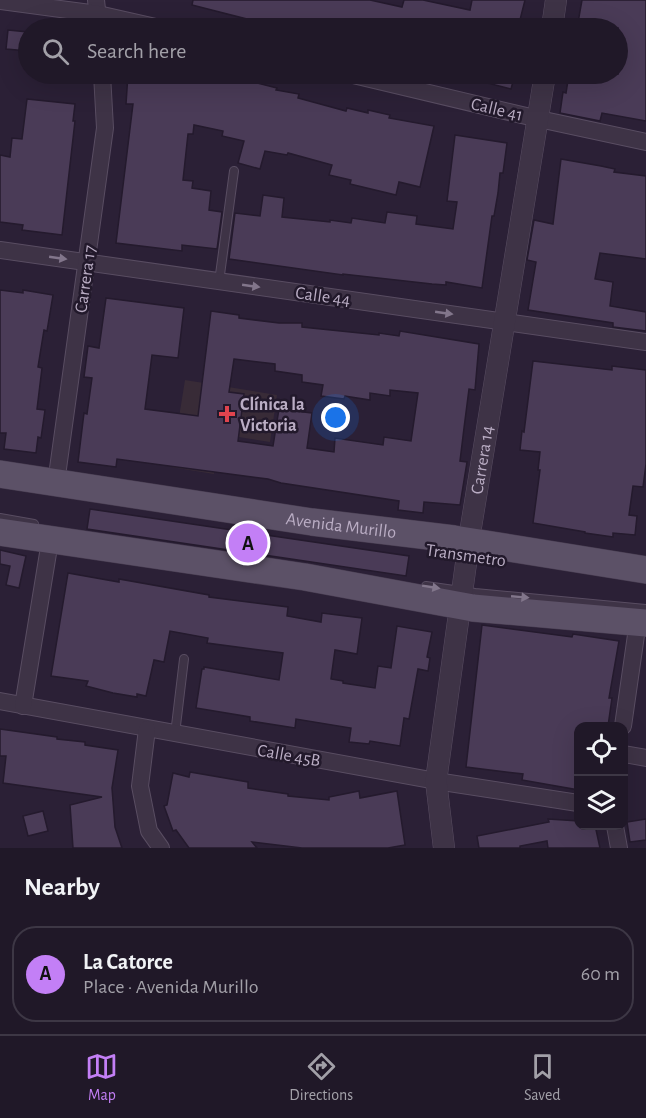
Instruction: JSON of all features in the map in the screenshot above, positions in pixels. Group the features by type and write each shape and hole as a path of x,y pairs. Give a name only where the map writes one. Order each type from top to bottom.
{"main road":[{"name":"Avenida Murillo","path":"0,474 312,522 467,551 646,570"},
{"path":"0,532 47,533 305,577 460,599 643,617"}],"street":[{"path":"553,18 556,0"},
{"path":"0,1 115,18"},
{"name":"Carrera 17","path":"56,483 105,128 103,84"},
{"name":"Calle 41","path":"391,84 646,142"},
{"name":"Carrera 14","path":"444,848 436,781 467,551 543,84"},
{"name":"Calle 44","path":"0,250 646,342"},
{"path":"23,706 47,533"},
{"path":"624,722 643,617"},
{"name":"Calle 45B","path":"0,701 436,781 574,802"},
{"path":"147,729 140,786 149,831 161,848"},
{"path":"628,755 646,758"},
{"path":"616,830 619,848"}],"lane":[{"path":"219,282 234,171"},
{"path":"0,518 47,533"},
{"name":"Transmetro","path":"411,584 460,599"},
{"path":"175,734 184,659"}],"shaded area":[{"name":"Clínica la Victoria","path":"185,380 277,395 270,442 220,434 214,474 171,467"}],"building":[{"path":"193,0 370,0 402,7 404,0 423,0 470,10 472,0 525,0 520,18 243,18 192,5"},
{"path":"582,0 646,0 646,121 602,113 600,121 560,113 563,92 566,93 567,84 628,84 628,18 579,18"},
{"path":"8,30 18,31 18,50 6,49"},
{"path":"127,84 261,84 277,88 276,90 299,94 298,98 346,111 347,108 368,113 368,110 390,115 389,118 434,126 420,187 399,182 396,195 350,184 351,180 329,175 332,165 288,153 287,155 265,151 260,169 238,163 244,141 222,136 223,131 194,125 193,134 188,134 183,180 193,181 192,188 211,191 209,210 222,212 217,249 182,245 182,251 116,243 133,104 126,104"},
{"path":"491,84 512,84 511,89"},
{"path":"27,99 75,104 62,235 22,230 23,225 0,222 0,155 10,157 12,138 22,139"},
{"path":"455,135 507,143 503,173 500,173 494,216 492,216 482,288 446,282 446,285 343,275 229,259 235,213 260,216 263,195 284,198 282,217 351,223 352,218 385,223 387,212 417,216 416,224 453,229 457,202 447,201"},
{"path":"561,159 615,169 614,172 646,176 646,259 600,253 595,279 613,282 610,306 646,312 646,331 613,327 613,323 528,310 536,262 527,260 534,220 553,224"},
{"path":"0,290 23,293 23,290 53,295 38,367 42,368 37,409 45,410 41,438 38,437 36,453 4,449 6,433 0,433"},
{"path":"106,298 184,308 178,358 152,355 145,409 198,416 211,311 239,315 239,318 279,323 302,323 302,327 399,336 400,331 479,344 475,390 469,389 460,461 467,462 460,505 424,502 423,513 398,510 399,501 268,479 117,459 116,467 78,462 84,413 87,414 92,378 84,377 88,346 99,348","holes":["234,359 275,364 275,371 302,375 302,382 323,385 321,396 344,399 345,396 370,400 370,393 390,396 390,390 418,393 411,441 384,437 383,445 335,438 334,452 307,448 312,413 279,409 273,446 238,441 244,394 229,392"]},
{"path":"533,361 612,370 612,366 646,370 646,464 643,487 633,486 629,515 637,516 635,535 613,533 613,537 533,523 540,452 520,450"},
{"path":"90,509 409,556 406,576 87,529"},
{"path":"0,550 26,556 19,588 6,585 10,566 0,564"},
{"path":"68,573 119,582 119,579 209,595 209,597 288,607 287,616 321,622 322,613 362,618 357,654 335,650 331,679 343,681 343,683 375,688 378,666 391,668 397,626 432,632 427,657 430,658 428,671 418,669 409,719 404,718 400,746 370,741 369,744 349,742 351,728 296,719 295,728 250,721 250,717 196,708 204,667 279,680 283,653 207,643 208,638 170,631 164,662 154,660 146,696 137,694 137,697 113,693 86,686 88,681 51,676"},
{"path":"482,625 619,641 609,698 612,698 609,722 574,722 574,789 522,780 523,774 466,767"},
{"path":"0,729 57,737 57,739 85,742 85,745 118,750 112,788 115,827 122,848 73,848 70,805 102,797 3,783 6,756 0,756"},
{"path":"190,772 248,782 248,788 288,794 288,796 329,800 329,797 359,791 360,798 397,791 405,845 388,848 302,848 252,842 257,848 189,848 176,830 173,831 164,806 167,805 173,773 189,777"},
{"path":"43,811 48,831 28,836 23,816"},
{"path":"548,819 574,821 574,830 596,830 600,848 548,848 547,841 520,846 520,848 479,848 477,836 549,822"},
{"path":"646,819 646,840 630,842 628,822"}],"place":[{"name":"Clínica la Victoria","path":"227,414"},
{"name":"La Catorce","path":"248,543"}]}
